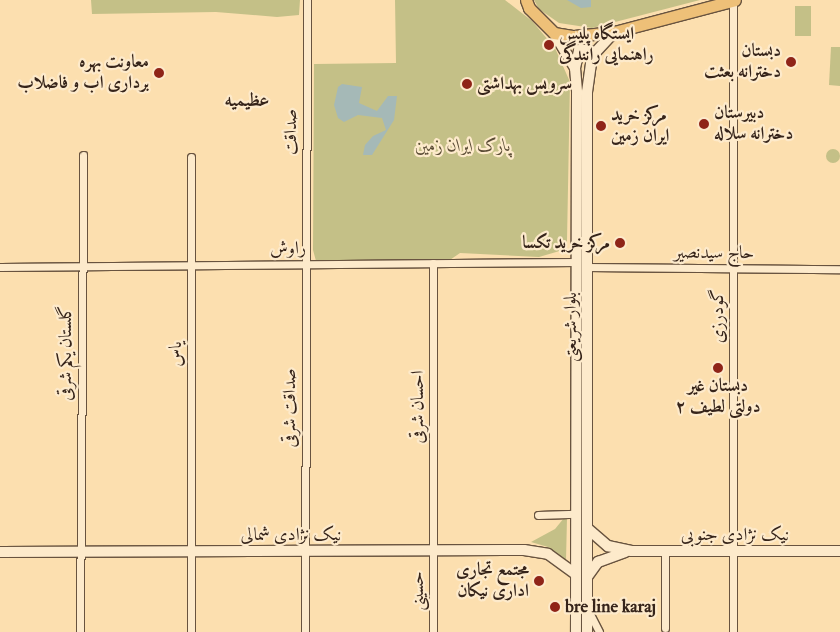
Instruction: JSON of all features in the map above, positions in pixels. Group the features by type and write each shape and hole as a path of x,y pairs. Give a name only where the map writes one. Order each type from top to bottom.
{"main road":[{"path":"518,0 527,4 554,33 575,68"},
{"path":"554,33 574,36 614,32 734,0"},
{"path":"575,68 579,50 588,50 592,56 614,32"},
{"name":"بلوار شریعتی","path":"586,632 587,92 592,56"},
{"name":"بلوار شریعتی","path":"575,68 577,262 576,632"},
{"path":"587,528 608,546 631,551"},
{"name":"نیک نژادی شمالی","path":"0,552 536,551 548,554 576,574"},
{"path":"587,578 601,560 631,551"},
{"name":"نیک نژادی جنوبی","path":"631,551 840,552"}],"street":[{"name":"صداقت","path":"306,264 307,0"},
{"name":"گودرزی","path":"733,632 734,0"},
{"name":"گلستان یکم شرقی","path":"80,632 83,155"},
{"name":"یاس","path":"191,157 191,632"},
{"name":"راوش","path":"0,267 577,262"},
{"name":"احسان شرقی","path":"433,263 433,551"},
{"name":"صداقت شرقی","path":"305,632 306,264"},
{"name":"حاج سیدنصیر","path":"587,267 840,269"},
{"path":"538,515 576,514"},
{"name":"حسینی","path":"433,551 433,632"},
{"path":"665,628 666,551"},
{"path":"587,608 598,632"}],"green space":[{"path":"91,0 300,0 299,15 277,17 216,12 92,14"},
{"name":"پارک ایران زمین","path":"395,0 505,0 532,21 555,48 570,82 567,241 563,250 539,257 460,253 447,262 320,263 316,261 313,250 314,64 396,63"},
{"path":"534,0 700,0 592,28 559,23 539,9"},
{"path":"795,6 811,6 811,36 795,36"},
{"path":"831,47 840,47 840,86 829,85"},
{"path":"833,149 838,151 840,156 838,161 833,163 828,161 826,156 828,151"},
{"path":"564,518 567,518 566,561 548,547 531,542 555,529"}],"shaded area":[{"path":"567,0 591,0 591,7 581,8"},
{"path":"342,84 362,87 359,103 377,111 388,96 397,96 394,120 372,155 363,155 365,145 373,136 386,130 382,118 358,115 344,122 338,118 334,105 338,87"}],"place":[{"name":"ایستگاه پلیس راهنمایی رانندگی","path":"549,45"},
{"name":"دبستان دخترانه بعثت","path":"791,62"},
{"name":"معاونت بهره برداری اب و فاضلاب","path":"159,73"},
{"name":"سرویس بهداشتی","path":"467,84"},
{"name":"دبیرستان دخترانه سلاله","path":"704,124"},
{"name":"مرکز خرید ایران زمین","path":"601,126"},
{"name":"مرکز خرید تکسا","path":"620,243"},
{"name":"دبستان غیر دولتی لطیف ۲","path":"718,368"},
{"name":"مجتمع تجاری اداری نیکان","path":"539,581"},
{"name":"bre line karaj","path":"555,607"}],"district":[{"name":"عظیمیه","path":"247,101"}]}
